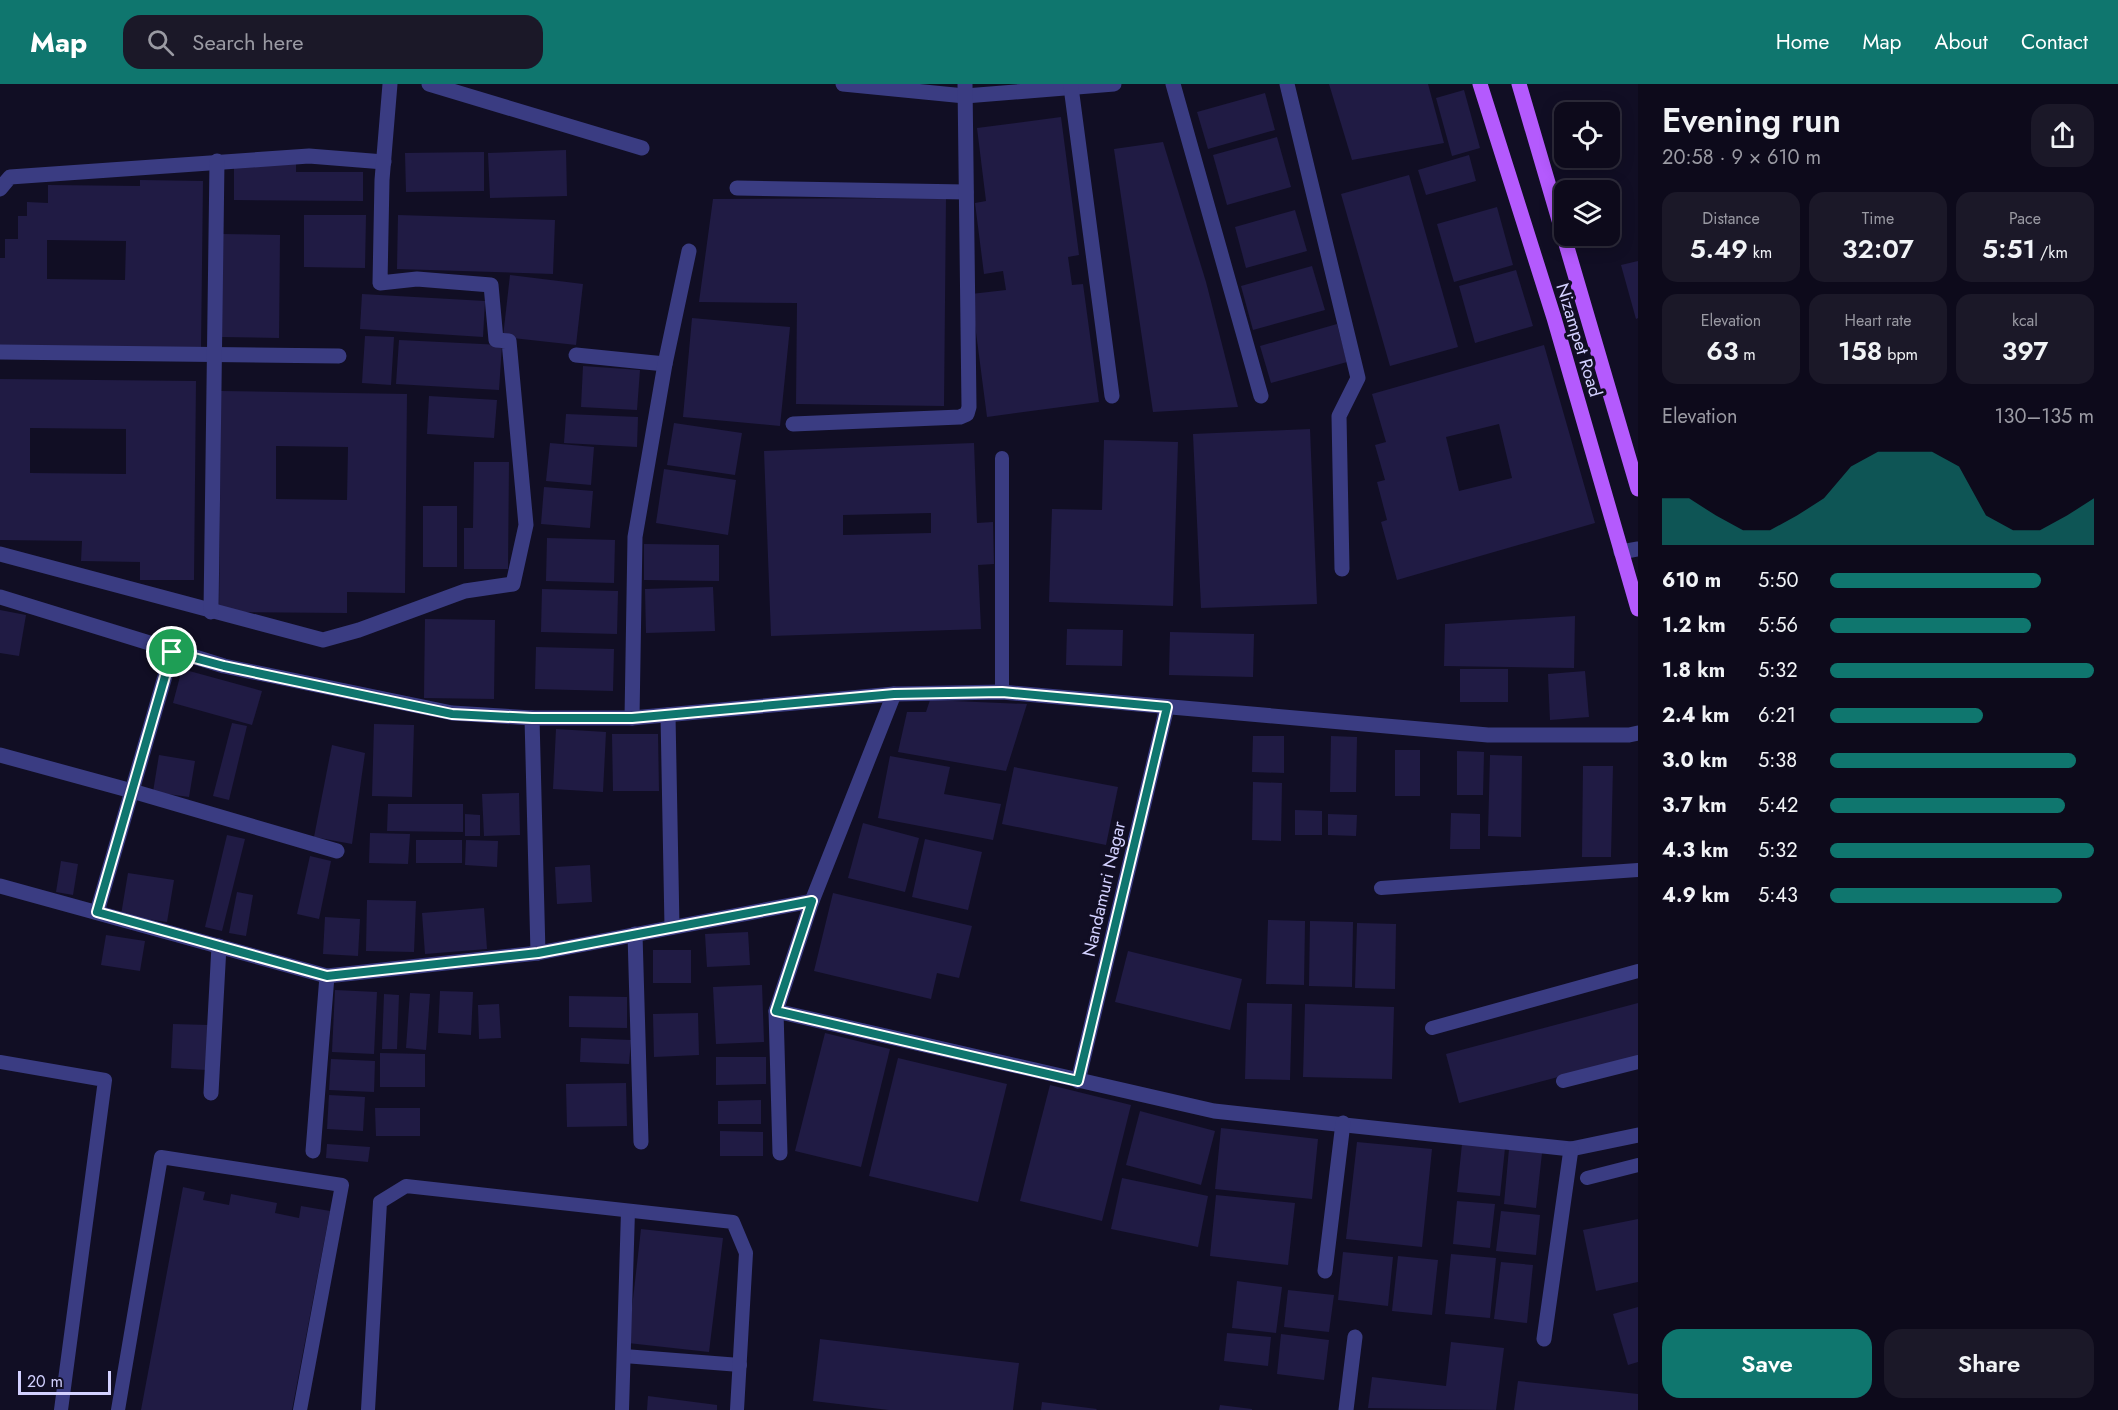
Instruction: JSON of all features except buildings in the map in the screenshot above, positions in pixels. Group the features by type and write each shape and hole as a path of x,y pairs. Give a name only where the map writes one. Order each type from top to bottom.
{"main road":[{"name":"Nizampet Road","path":"1480,84 1554,318 1638,609"},
{"name":"Nizampet Road","path":"1519,84 1638,489"}],"street":[{"path":"0,554 323,640 359,630 465,591 513,584 526,525 509,341 496,340 492,285 417,279 380,283 384,162 390,84"},
{"path":"429,84 642,148"},
{"path":"843,84 965,90 1114,84"},
{"path":"1173,84 1261,396"},
{"path":"1287,84 1358,378 1339,416 1342,569"},
{"path":"1071,87 1112,396"},
{"path":"793,424 960,417 967,414 969,407 965,90"},
{"path":"0,189 10,177 217,161 309,156 384,162"},
{"path":"211,612 217,161"},
{"path":"737,188 966,192"},
{"path":"632,718 635,537 665,364 689,251"},
{"path":"0,352 339,356"},
{"path":"576,354 665,364"},
{"path":"1621,552 1638,549"},
{"path":"0,597 172,652 224,666 452,714 532,718 632,718 894,694 1002,692 1488,735 1629,735 1638,733"},
{"path":"97,912 172,652"},
{"path":"780,1153 776,1011 812,901 894,694"},
{"name":"Nandamuri Nagar","path":"1078,1081 1167,707"},
{"path":"668,715 672,927"},
{"path":"532,718 538,953"},
{"path":"0,756 132,790 337,851"},
{"path":"0,886 327,976 538,953 812,901"},
{"path":"635,934 641,1142"},
{"path":"211,1093 219,946"},
{"path":"313,1150 327,976"},
{"path":"776,1011 1214,1112 1342,1123 1571,1149 1638,1135"},
{"path":"1325,1271 1342,1123"},
{"path":"1544,1339 1571,1149"},
{"path":"1346,1410 1355,1337"}],"lane":[{"path":"1002,458 1002,692"},
{"path":"1382,888 1638,870"},
{"path":"1432,1028 1638,971"},
{"path":"0,1062 105,1080 61,1410"},
{"path":"1563,1081 1638,1062"},
{"path":"118,1410 161,1157 342,1185 300,1410"},
{"path":"1587,1178 1638,1164"},
{"path":"368,1410 380,1202 406,1186 733,1222 746,1253 737,1410"},
{"path":"622,1410 628,1211"},
{"path":"624,1356 740,1365"}],"route":[{"path":"172,652 224,666 452,714 532,718 632,718 894,694 1002,692 1167,707 1078,1081 848,1030 776,1011 812,901 538,953 327,976 97,912 172,652"}]}
